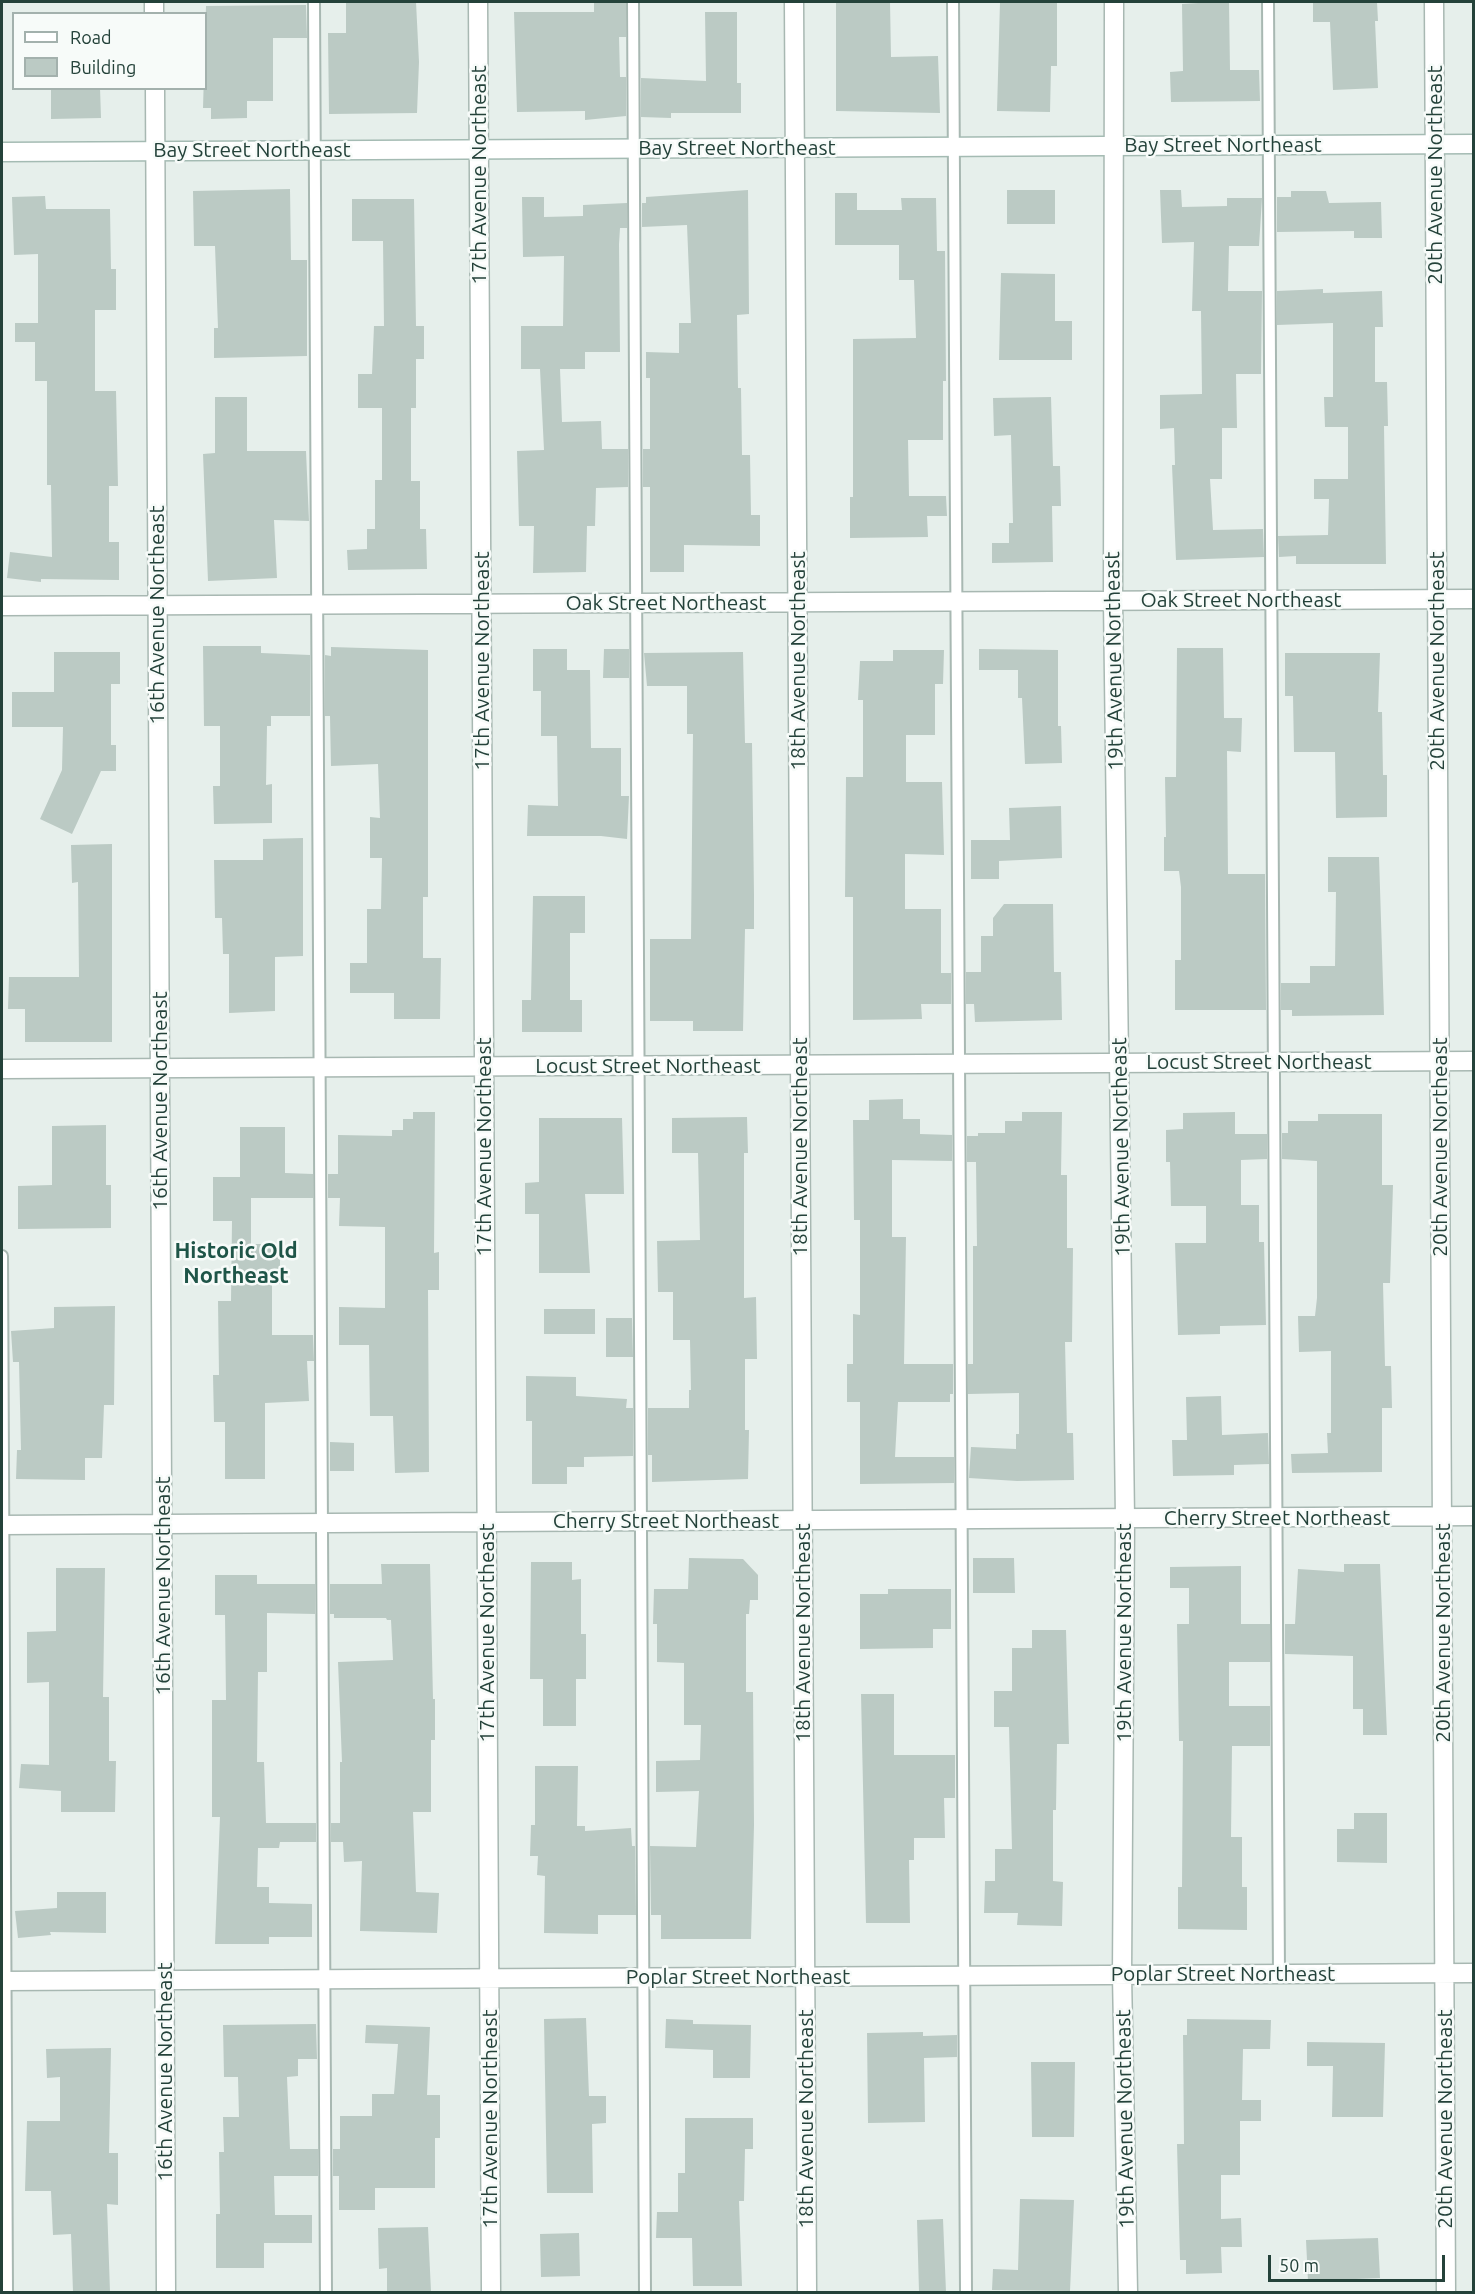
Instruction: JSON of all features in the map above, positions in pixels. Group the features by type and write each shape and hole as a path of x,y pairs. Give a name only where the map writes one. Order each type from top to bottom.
{"street":[{"name":"17th Avenue Northeast","path":"478,2 491,2292"},
{"name":"18th Avenue Northeast","path":"794,2 807,2292"},
{"name":"19th Avenue Northeast","path":"1114,2 1113,601 1125,1518 1122,1975 1128,2292"},
{"name":"20th Avenue Northeast","path":"1434,2 1446,2292"},
{"name":"16th Avenue Northeast","path":"154,90 166,2292"},
{"name":"Bay Street Northeast","path":"2,152 1473,144"},
{"name":"Oak Street Northeast","path":"2,606 1473,598"},
{"name":"Locust Street Northeast","path":"2,1069 1473,1061"},
{"name":"Cherry Street Northeast","path":"2,1525 1473,1516"},
{"name":"Poplar Street Northeast","path":"3,1981 1473,1973"}],"lane":[{"path":"314,2 326,2292"},
{"path":"633,2 645,2292"},
{"path":"953,2 966,2292"},
{"path":"1268,2 1279,1974"},
{"path":"2,1256 3,1981 7,2292"}],"building":[{"path":"346,2 416,2 419,62 417,113 329,114 328,33 346,33"},
{"path":"626,2 626,37 619,37 620,77 626,77 626,116 585,120 585,111 517,112 514,12 594,12 594,3"},
{"path":"836,2 890,2 891,57 938,56 940,113 836,111"},
{"path":"1000,2 1057,2 1057,66 1051,66 1050,112 997,111"},
{"path":"1313,2 1377,2 1378,21 1375,21 1378,88 1333,90 1330,22 1313,22"},
{"path":"1229,3 1230,70 1259,70 1260,101 1171,102 1170,72 1183,71 1182,4"},
{"path":"306,5 307,38 273,38 273,101 247,101 247,118 211,119 211,108 203,108 204,90 207,90 206,6"},
{"path":"705,12 737,12 737,83 741,83 741,113 671,113 671,118 641,117 641,78 706,81"},
{"path":"51,90 100,90 101,118 51,119"},
{"path":"290,189 291,260 307,260 307,356 214,358 214,328 218,328 215,246 194,246 193,191"},
{"path":"748,190 749,314 737,315 738,388 741,388 742,455 750,455 751,515 760,515 760,546 684,545 684,572 650,572 650,487 643,487 643,449 650,449 650,378 646,378 646,352 679,353 679,323 691,323 687,225 642,227 642,203 646,203 646,197"},
{"path":"1007,190 1055,190 1055,224 1007,224"},
{"path":"1160,190 1181,190 1182,207 1227,206 1227,198 1262,198 1259,246 1229,246 1228,291 1262,291 1261,374 1236,374 1237,428 1222,428 1222,479 1210,479 1213,530 1263,529 1264,557 1176,560 1172,465 1175,465 1174,428 1160,429 1160,395 1202,394 1201,311 1192,311 1194,242 1162,243"},
{"path":"1291,191 1326,191 1329,203 1381,202 1382,238 1354,238 1354,231 1277,232 1277,197 1291,197"},
{"path":"835,193 857,193 857,210 902,210 901,198 936,198 937,251 945,251 946,381 943,381 943,440 908,440 909,496 946,496 947,516 927,516 928,537 850,538 850,497 853,497 853,339 916,338 914,280 899,280 899,245 835,245"},
{"path":"45,196 46,209 110,209 111,269 116,269 116,310 95,310 95,391 116,391 118,486 109,486 109,542 119,542 119,580 41,579 41,582 7,578 10,552 52,557 51,485 47,485 47,381 35,381 35,342 15,342 15,323 38,323 38,254 14,255 12,197"},
{"path":"522,197 544,197 544,217 583,216 583,205 627,203 627,228 620,228 619,244 620,352 585,352 585,369 560,369 562,422 601,421 602,449 628,449 628,487 596,488 595,526 587,526 586,572 533,573 534,526 519,526 517,451 544,450 540,369 521,369 521,326 563,326 564,256 523,257"},
{"path":"352,199 414,199 416,326 424,326 424,359 416,359 416,408 411,408 411,481 420,481 420,529 426,529 427,569 348,570 347,550 367,549 367,529 375,529 375,480 382,480 382,408 358,408 358,374 372,374 374,326 384,326 383,241 352,241"},
{"path":"1001,273 1055,274 1055,321 1072,321 1072,360 999,360"},
{"path":"1323,289 1323,293 1382,291 1383,327 1375,327 1375,382 1387,382 1388,426 1384,426 1386,564 1296,564 1296,556 1279,557 1278,536 1328,535 1329,499 1314,499 1314,479 1348,479 1348,427 1325,427 1324,397 1333,397 1333,323 1277,325 1277,291"},
{"path":"215,397 247,397 247,451 306,451 309,521 274,520 277,578 208,581 203,454 215,453"},
{"path":"1051,397 1053,466 1060,466 1061,506 1052,506 1053,562 992,563 992,543 1009,543 1009,523 1013,523 1011,435 994,436 993,398"},
{"path":"203,646 261,646 261,653 310,655 310,716 271,716 271,726 267,726 266,785 272,784 272,823 214,824 213,786 220,786 220,726 204,726"},
{"path":"331,647 428,650 428,897 423,897 423,958 441,958 440,1019 394,1019 394,993 350,993 350,963 367,963 367,909 381,909 382,858 370,858 370,817 380,818 378,764 331,766 330,716 325,716 325,655 331,656"},
{"path":"1177,648 1223,648 1224,718 1242,718 1241,752 1227,751 1228,874 1265,874 1266,1010 1175,1010 1175,960 1181,960 1181,887 1179,871 1164,871 1164,837 1166,837 1165,777 1176,777"},
{"path":"533,649 567,649 567,670 590,670 591,748 621,748 621,796 629,796 627,839 601,836 527,836 528,805 558,806 557,736 541,736 541,691 533,691"},
{"path":"604,649 629,649 629,678 603,678"},
{"path":"979,649 1058,650 1058,726 1061,726 1062,763 1025,764 1022,698 1018,698 1018,670 979,670"},
{"path":"893,650 944,650 943,684 935,684 935,735 906,735 906,782 942,782 944,855 905,854 905,909 941,909 941,973 951,973 951,1004 921,1004 922,1019 853,1020 853,897 845,897 846,777 863,777 863,700 858,700 860,661 893,661"},
{"path":"54,652 120,652 120,684 111,684 111,745 116,745 116,771 101,771 72,834 40,819 62,770 63,727 12,727 12,692 54,692"},
{"path":"743,652 745,743 752,743 754,929 745,929 743,1031 693,1031 693,1021 650,1021 650,939 691,939 693,734 687,734 687,686 647,686 644,653"},
{"path":"1285,653 1380,653 1378,712 1382,712 1383,775 1387,775 1387,817 1336,818 1335,752 1294,752 1293,696 1285,696"},
{"path":"1061,806 1062,858 999,861 999,879 971,879 971,840 1010,840 1009,808"},
{"path":"303,838 303,956 275,957 275,1011 229,1013 229,954 223,954 222,918 215,918 214,860 263,860 263,839"},
{"path":"112,844 112,1042 25,1042 25,1009 8,1009 9,977 79,977 78,882 72,883 71,845"},
{"path":"1328,857 1379,857 1384,1015 1292,1016 1292,1010 1281,1010 1281,983 1310,983 1310,966 1335,966 1336,892 1328,892"},
{"path":"533,896 585,896 585,933 570,933 570,1000 582,1000 582,1032 522,1032 522,1000 531,1000"},
{"path":"1004,904 1053,904 1054,972 1061,972 1062,1020 975,1022 974,1004 966,1004 966,972 981,972 981,936 993,936 993,918"},
{"path":"903,1099 903,1119 920,1119 920,1134 952,1135 952,1161 892,1160 892,1237 906,1237 904,1364 953,1364 953,1394 950,1394 950,1402 898,1402 895,1457 954,1457 954,1483 860,1484 860,1402 847,1402 847,1364 853,1364 853,1314 860,1315 860,1220 854,1220 853,1120 869,1120 869,1100"},
{"path":"413,1112 435,1112 434,1253 439,1252 439,1290 428,1290 429,1472 395,1473 393,1416 370,1416 369,1345 339,1345 339,1307 385,1308 385,1227 339,1226 340,1198 328,1198 328,1174 338,1174 338,1135 392,1136 392,1130 403,1130 403,1119 413,1119"},
{"path":"1022,1112 1062,1112 1061,1175 1067,1175 1067,1248 1073,1248 1072,1342 1065,1342 1067,1433 1073,1433 1074,1480 1017,1481 969,1478 971,1447 1016,1449 1016,1434 1019,1434 1019,1393 968,1394 968,1364 973,1364 973,1246 977,1246 976,1162 967,1162 967,1136 978,1136 978,1133 1005,1133 1005,1121 1022,1121"},
{"path":"1235,1112 1235,1134 1267,1134 1267,1159 1241,1160 1241,1205 1259,1205 1259,1242 1264,1242 1266,1325 1220,1326 1220,1334 1178,1335 1175,1243 1206,1243 1206,1206 1171,1206 1170,1162 1166,1162 1166,1130 1183,1129 1183,1113"},
{"path":"1318,1114 1382,1114 1382,1185 1393,1185 1390,1283 1383,1283 1385,1366 1391,1366 1392,1408 1382,1408 1382,1472 1292,1473 1291,1454 1328,1453 1327,1433 1331,1433 1331,1351 1299,1352 1298,1316 1315,1316 1317,1298 1317,1161 1282,1159 1282,1133 1288,1133 1288,1121 1318,1121"},
{"path":"747,1117 748,1153 744,1153 744,1298 756,1297 757,1359 745,1359 745,1430 749,1430 748,1479 652,1482 652,1455 648,1455 648,1408 689,1408 689,1390 691,1390 690,1340 673,1340 673,1292 658,1292 657,1241 700,1240 698,1153 672,1153 672,1118"},
{"path":"539,1118 622,1118 624,1194 585,1194 590,1273 539,1273 539,1214 525,1214 525,1183 539,1182"},
{"path":"106,1125 106,1185 111,1185 111,1228 18,1229 18,1186 52,1185 52,1126"},
{"path":"240,1127 285,1127 285,1173 313,1174 313,1198 251,1198 251,1244 280,1244 280,1284 272,1284 272,1335 313,1335 314,1361 307,1361 309,1401 265,1403 265,1479 225,1479 225,1422 214,1422 213,1375 219,1375 218,1301 231,1301 232,1221 213,1221 213,1177 240,1177"},
{"path":"115,1306 114,1405 104,1405 102,1458 85,1458 85,1480 16,1479 17,1450 21,1450 19,1362 13,1362 11,1331 54,1328 54,1307"},
{"path":"544,1309 595,1309 595,1334 544,1334"},
{"path":"606,1318 632,1318 633,1357 606,1357"},
{"path":"526,1376 576,1377 576,1396 627,1399 626,1408 633,1408 633,1456 584,1457 584,1467 567,1467 567,1484 532,1484 532,1421 526,1421"},
{"path":"1221,1396 1222,1435 1268,1433 1269,1464 1234,1465 1234,1475 1173,1476 1172,1440 1187,1440 1186,1397"},
{"path":"330,1442 354,1443 354,1471 330,1471"},
{"path":"689,1558 743,1559 758,1575 758,1600 750,1600 749,1614 746,1614 746,1692 753,1692 754,1825 751,1939 661,1939 661,1915 651,1915 650,1846 696,1847 699,1791 656,1792 656,1761 700,1760 701,1725 684,1725 684,1663 657,1662 657,1624 653,1624 654,1589 688,1589"},
{"path":"973,1558 1014,1558 1015,1593 973,1593"},
{"path":"531,1562 572,1562 572,1580 581,1579 581,1634 586,1634 586,1679 576,1679 576,1726 543,1726 543,1679 530,1679"},
{"path":"381,1564 430,1564 433,1699 435,1699 435,1740 431,1740 431,1812 413,1812 416,1892 439,1893 437,1933 360,1931 362,1861 344,1862 343,1842 331,1842 331,1823 340,1823 340,1762 342,1762 338,1662 393,1660 391,1620 386,1618 334,1618 334,1614 330,1614 330,1584 382,1584"},
{"path":"1344,1564 1380,1564 1387,1735 1363,1735 1363,1709 1353,1709 1353,1656 1285,1654 1285,1624 1295,1624 1298,1569 1344,1572"},
{"path":"1241,1566 1241,1624 1270,1624 1270,1662 1229,1662 1229,1706 1270,1706 1270,1746 1232,1746 1231,1837 1242,1837 1242,1887 1247,1887 1247,1930 1178,1929 1178,1887 1182,1887 1183,1741 1179,1741 1177,1624 1189,1624 1189,1588 1170,1588 1170,1567"},
{"path":"56,1568 105,1568 103,1697 109,1697 109,1761 116,1761 115,1812 61,1812 61,1791 19,1788 21,1764 49,1765 49,1682 27,1683 27,1632 56,1631"},
{"path":"215,1575 257,1575 257,1584 315,1584 315,1614 267,1613 267,1672 258,1672 257,1762 264,1762 266,1823 316,1823 316,1842 280,1842 279,1848 258,1848 257,1887 269,1887 269,1903 312,1904 312,1937 269,1937 269,1944 215,1944 220,1817 212,1817 212,1700 226,1700 225,1615 215,1615"},
{"path":"888,1589 951,1589 951,1629 933,1629 933,1648 860,1649 860,1594 888,1594"},
{"path":"1032,1630 1066,1630 1069,1744 1057,1744 1056,1810 1053,1810 1053,1881 1063,1882 1062,1926 1017,1925 1018,1913 984,1913 985,1881 995,1881 995,1849 1012,1849 1009,1727 994,1727 994,1691 1012,1691 1012,1648 1032,1648"},
{"path":"861,1694 894,1694 894,1755 955,1755 955,1798 944,1798 945,1838 914,1838 914,1860 909,1860 910,1923 866,1923"},
{"path":"535,1766 578,1766 577,1826 585,1826 585,1831 631,1828 632,1846 635,1846 636,1915 598,1915 598,1934 544,1933 545,1876 537,1875 538,1856 530,1856 531,1825 535,1825"},
{"path":"1354,1813 1387,1813 1387,1863 1337,1862 1337,1829 1354,1829"},
{"path":"57,1892 106,1892 106,1933 50,1932 51,1935 18,1938 15,1911 57,1908"},
{"path":"586,2018 589,2096 606,2096 606,2123 592,2124 593,2193 547,2193 544,2019"},
{"path":"666,2019 693,2020 693,2024 751,2025 750,2078 713,2078 713,2050 665,2048"},
{"path":"1187,2019 1271,2020 1270,2049 1243,2049 1242,2100 1261,2100 1261,2121 1240,2121 1240,2175 1221,2175 1221,2219 1241,2218 1242,2247 1221,2247 1222,2273 1186,2274 1186,2260 1180,2260 1177,2144 1184,2144 1183,2035 1187,2035"},
{"path":"316,2024 317,2059 298,2059 298,2076 287,2077 290,2149 318,2149 318,2176 274,2176 275,2215 312,2215 312,2243 264,2243 264,2268 216,2268 216,2214 220,2214 219,2152 224,2152 223,2117 239,2117 238,2077 224,2077 223,2025"},
{"path":"366,2025 430,2027 427,2095 440,2095 440,2138 435,2138 435,2188 375,2188 375,2210 339,2210 339,2176 333,2176 333,2149 340,2149 340,2116 372,2116 372,2094 394,2094 398,2044 365,2043"},
{"path":"923,2032 923,2036 957,2035 957,2057 924,2058 925,2122 868,2123 867,2033"},
{"path":"1307,2042 1385,2043 1383,2117 1332,2117 1333,2066 1307,2066"},
{"path":"111,2048 109,2153 118,2153 118,2205 107,2204 110,2292 73,2292 71,2234 53,2235 51,2191 25,2191 27,2121 60,2121 60,2077 47,2078 46,2049"},
{"path":"1031,2062 1075,2062 1074,2137 1032,2137"},
{"path":"685,2118 753,2118 753,2149 745,2149 744,2201 739,2201 742,2286 693,2286 692,2238 656,2238 657,2212 678,2212 678,2173 685,2173"},
{"path":"1020,2199 1074,2200 1070,2291 992,2290 993,2269 1018,2270"},
{"path":"943,2219 946,2292 919,2292 917,2220"},
{"path":"428,2227 431,2292 387,2292 387,2268 379,2269 378,2228"},
{"path":"579,2233 580,2276 541,2277 540,2234"},
{"path":"1378,2238 1380,2278 1308,2281 1306,2240"}],"district":[{"name":"Historic Old Northeast","path":"236,1264"}]}
